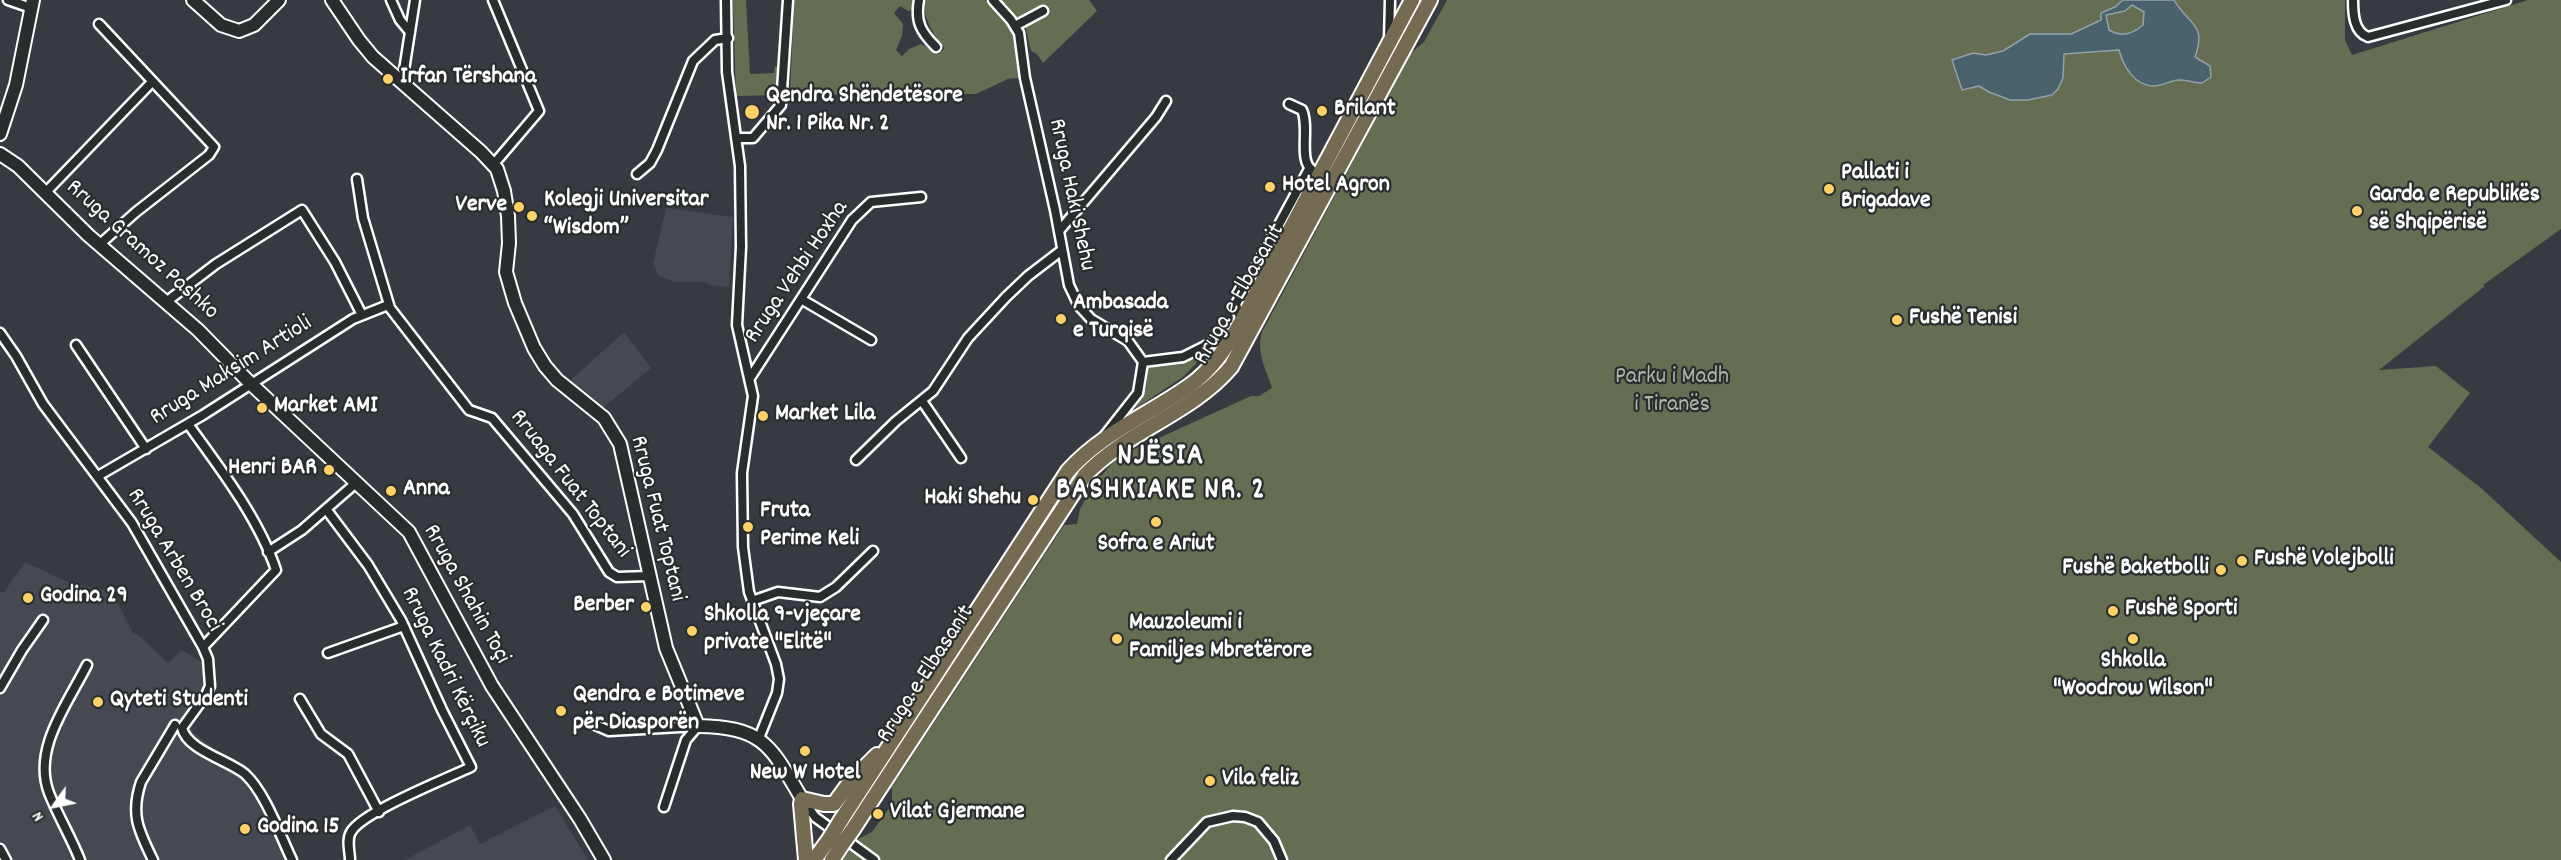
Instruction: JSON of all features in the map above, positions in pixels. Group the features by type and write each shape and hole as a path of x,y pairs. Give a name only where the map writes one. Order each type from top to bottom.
{"main road":[{"name":"Rruga e Elbasanit","path":"832,860 841,820 1056,489 1082,456 1102,440 1190,386 1209,367 1239,326 1314,171 1389,46 1412,0"},
{"name":"Rruga e Elbasanit","path":"814,860 853,829 1085,475 1113,450 1195,401 1217,383 1231,366 1430,0"},
{"path":"806,860 802,799 834,804 870,760 890,743"}],"street":[{"path":"0,134 16,85 32,4 8,0"},
{"path":"193,0 221,25 239,31 254,25 279,0"},
{"name":"Rruga Fuat Toptani","path":"332,0 359,40 374,57 499,173 504,191 509,241 506,267 519,313 534,348 548,370 604,418 620,444 666,648 698,726"},
{"path":"391,0 400,20 410,32"},
{"path":"402,83 415,0"},
{"path":"493,0 539,111 493,165"},
{"path":"726,0 727,72 740,166 741,247 737,325 753,396 744,447 742,501 744,559 752,601 776,664 779,680 777,693 759,738"},
{"path":"736,138 753,138 781,105 788,0"},
{"path":"919,0 917,10 919,28 936,47"},
{"path":"993,0 1015,26 1044,11"},
{"path":"1389,46 1390,0"},
{"path":"2353,0 2358,29 2361,34 2368,37 2506,0"},
{"path":"99,24 211,142 213,149 99,245"},
{"name":"Rruga Haki Shehu","path":"1015,26 1019,33 1025,78 1069,285 1079,306 1091,319 1128,341 1143,362"},
{"path":"637,174 650,163 657,150 693,61 715,40 728,38"},
{"path":"46,192 152,82"},
{"path":"1059,231 1156,117 1166,101"},
{"path":"1289,104 1302,110 1305,117 1307,135 1305,154 1314,171"},
{"name":"Rruga Gramoz Pashko","path":"0,154 18,165 99,245 198,330 250,383"},
{"name":"Rruaga Fuat Toptani","path":"357,179 363,218 388,305 469,410 492,418 573,514 609,572 617,577 651,576"},
{"name":"Rruga Vehbi Hoxha","path":"750,378 852,220 862,209 878,200 921,197"},
{"path":"166,303 216,264 302,210 335,262 362,315"},
{"path":"856,460 896,421 933,391 968,338 987,317 1028,276 1062,250"},
{"path":"801,299 871,339"},
{"name":"Rruga Maksim Artioli","path":"98,476 188,424 250,383 362,315 388,305"},
{"path":"1102,440 1138,393 1143,362 1183,357 1239,326"},
{"name":"Rruga Arben Broci","path":"0,333 43,404 139,534 203,647 209,664 210,686 206,695 185,722 182,728 183,733 194,744 235,767 251,781 292,860"},
{"path":"76,345 146,449"},
{"name":"Rruga Shahin Toçi","path":"250,383 409,532 492,686 604,860"},
{"path":"922,401 961,458"},
{"path":"188,424 237,495 276,568 274,573 203,647"},
{"path":"268,552 294,536 357,482"},
{"name":"Rruga Kadri Kërçiku","path":"326,509 368,565 404,626 442,711 471,767 379,812 352,831 349,842 350,860"},
{"path":"752,601 778,592 811,597 828,593 873,551"},
{"path":"0,688 43,620"},
{"path":"328,653 404,626"},
{"path":"80,860 48,792 46,749 51,732 87,665"},
{"path":"300,699 321,734 348,754 379,812"},
{"path":"593,724 609,731 698,726 731,730 759,738 774,753 815,817 874,860"},
{"path":"153,860 137,826 138,793 141,782 175,725"},
{"path":"664,807 686,740 698,726"},
{"path":"1171,860 1207,822 1233,816 1245,817 1258,822 1274,841 1282,860"},
{"path":"0,849 6,860"}],"shaded area":[{"path":"666,208 733,217 729,287 709,285 706,282 674,282 659,276 653,264"},
{"path":"624,332 651,368 603,408 570,381"},
{"name":"Qyteti Studenti","path":"25,562 70,583 112,592 133,633 168,663 182,650 206,665 208,685 185,719 194,733 215,749 250,768 298,860 0,860 0,592 4,592"},
{"path":"555,806 588,860 405,860 470,825 480,844"}],"green space":[{"path":"733,0 746,0 750,74 774,73 775,66 781,67 779,95 736,96"},
{"path":"794,0 915,0 912,10 908,11 900,6 894,13 903,24 902,36 896,50 902,56 909,49 921,44 939,54 945,48 927,19 926,0 985,0 1004,18 1013,34 1019,78 1008,79 976,94 790,95"},
{"path":"1000,0 1089,0 1097,11 1043,63 1037,54 1031,51 1025,25 1048,14 1045,6 1042,5 1017,18"},
{"name":"Parku i Madh i Tiranës","path":"1447,0 2345,0 2345,40 2352,55 2528,0 2561,0 2561,229 2483,285 2485,286 2379,370 2436,366 2470,393 2428,447 2481,488 2561,562 2561,860 843,860 856,840 872,832 892,804 892,787 1064,525 1077,524 1080,509 1099,475 1101,476 1115,460 1126,453 1251,396 1259,396 1272,388 1261,354 1262,332 1411,53 1424,42"},
{"path":"1211,348 1183,377 1136,408 1146,389 1148,367 1190,359"}],"water":[{"path":"2123,0 2174,0 2198,31 2195,57 2210,66 2211,77 2202,83 2181,80 2157,86 2147,85 2130,74 2119,50 2064,54 2063,78 2052,95 2028,100 2010,100 1979,86 1962,90 1952,60 1973,53 1986,55 2003,51 2030,34 2071,34 2101,20 2101,13 2115,7","holes":["2132,5 2144,12 2143,25 2135,31 2122,34 2109,30 2106,15 2125,11"]}],"place":[{"name":"Irfan Tërshana","path":"388,79"},
{"name":"Brilant","path":"1322,111"},
{"name":"Qendra Shëndetësore Nr. 1 Pika Nr. 2","path":"752,112"},
{"name":"Hotel Agron","path":"1270,187"},
{"name":"Pallati i Brigadave","path":"1829,189"},
{"name":"Verve","path":"519,207"},
{"name":"Garda e Republikës së Shqipërisë","path":"2357,211"},
{"name":"Kolegji Universitar “Wisdom”","path":"532,216"},
{"name":"Ambasada e Turqisë","path":"1061,319"},
{"name":"Fushë Tenisi","path":"1897,320"},
{"name":"Market AMI","path":"262,408"},
{"name":"Market Lila","path":"763,416"},
{"name":"Henri BAR","path":"329,470"},
{"name":"Anna","path":"391,491"},
{"name":"Haki Shehu","path":"1033,500"},
{"name":"Sofra e Ariut","path":"1156,522"},
{"name":"Fruta Perime Keli","path":"748,527"},
{"name":"Fushë Volejbolli","path":"2242,561"},
{"name":"Fushë Baketbolli","path":"2221,570"},
{"name":"Godina 29","path":"28,598"},
{"name":"Berber","path":"646,607"},
{"name":"Fushë Sporti","path":"2113,611"},
{"name":"Shkolla 9-vjeçare private \"Elitë\"","path":"692,631"},
{"name":"Mauzoleumi i Familjes Mbretërore","path":"1117,639"},
{"name":"Shkolla \"Woodrow Wilson\"","path":"2133,639"},
{"name":"Qyteti Studenti","path":"98,702"},
{"name":"Qendra e Botimeve për Diasporën","path":"561,711"},
{"name":"New W Hotel","path":"805,751"},
{"name":"Vila feliz","path":"1210,781"},
{"name":"Vilat Gjermane","path":"878,814"},
{"name":"Godina 15","path":"245,829"}],"district":[{"name":"NJËSIA BASHKIAKE NR. 2","path":"1161,476"}]}
